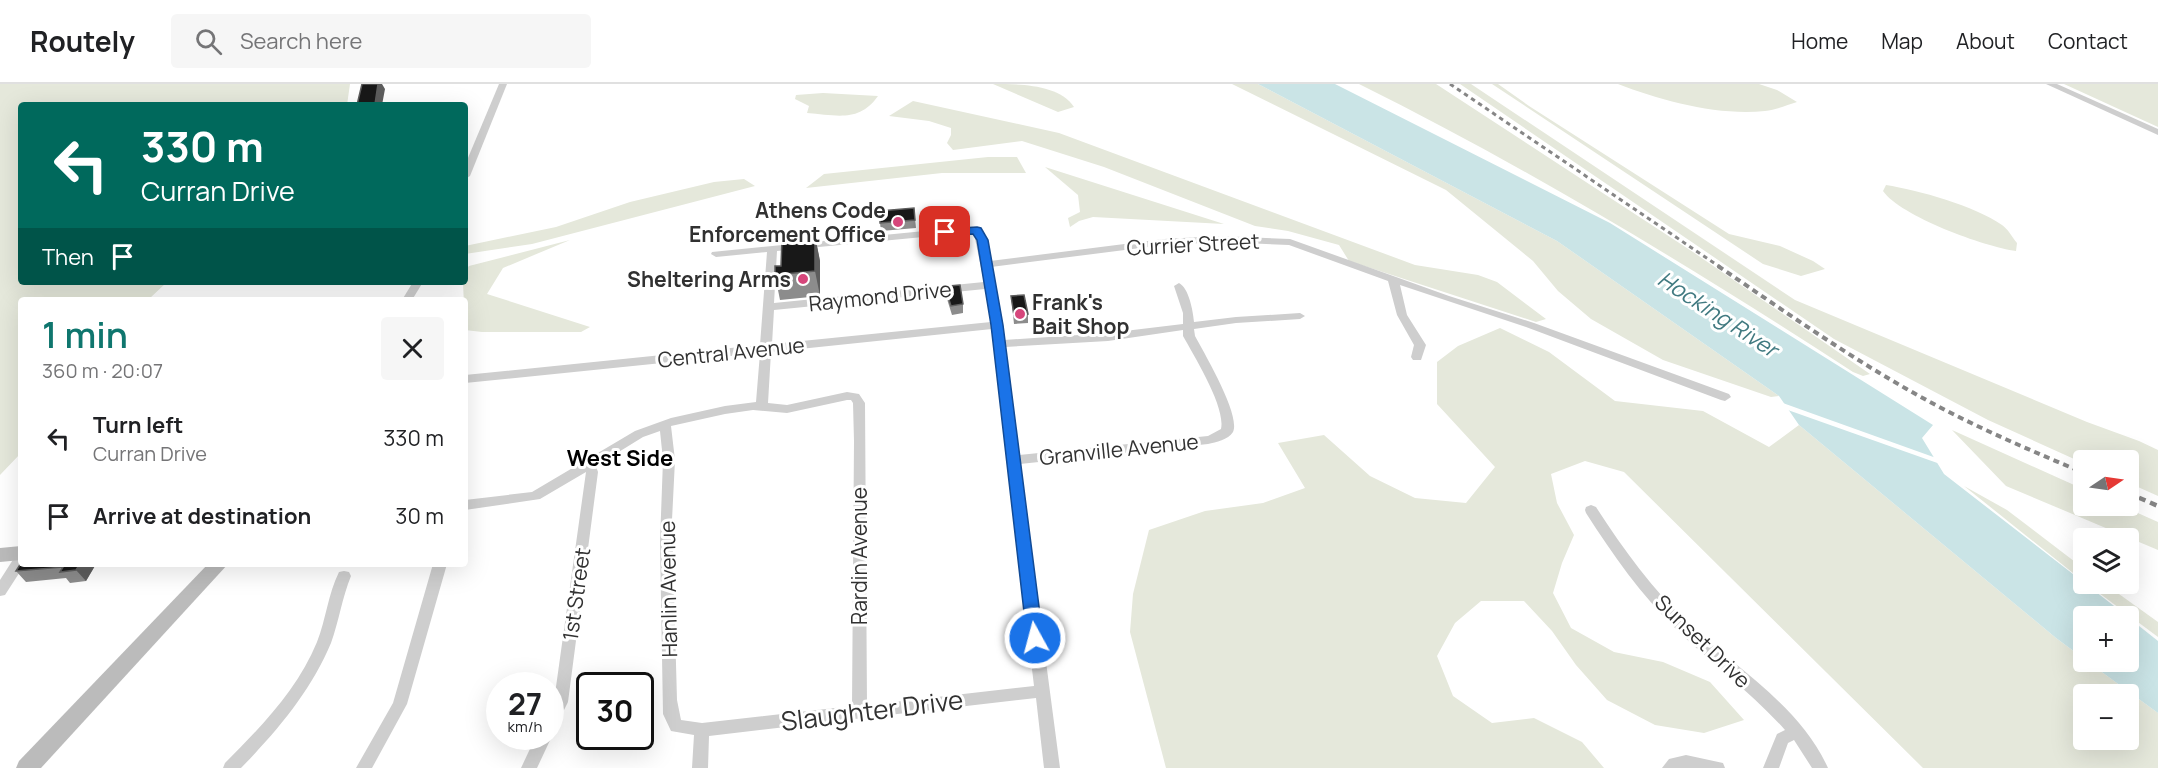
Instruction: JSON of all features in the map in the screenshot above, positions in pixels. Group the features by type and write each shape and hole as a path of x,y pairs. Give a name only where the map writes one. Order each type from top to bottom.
{"street":[{"path":"468,169 503,84"},
{"path":"2050,84 2158,132"},
{"path":"716,254 977,231 982,240 997,325 1052,768"},
{"name":"Currier Street","path":"987,264 1164,242 1275,240 1317,250 1725,397"},
{"path":"468,505 530,497 639,434 665,424 706,413 762,407 772,249"},
{"path":"1393,279 1400,308 1420,345 1417,357"},
{"name":"Raymond Drive","path":"769,307 990,285"},
{"path":"1179,286 1188,313 1188,327"},
{"path":"999,344 1108,337 1256,318 1300,316"},
{"name":"Central Avenue","path":"468,379 997,325"},
{"name":"Granville Avenue","path":"1013,460 1208,440 1224,434 1229,428 1229,421 1213,380 1193,345 1188,327"},
{"name":"Rardin Avenue","path":"762,407 787,409 849,396 859,402 860,710"},
{"name":"Hanlin Avenue","path":"665,424 670,443 666,592 671,714 676,726 702,729"},
{"name":"1st Street","path":"564,681 592,472 589,464"},
{"name":"Sunset Drive","path":"1591,510 1613,544 1663,607 1766,702 1795,732 1820,768"},
{"path":"0,591 10,556"},
{"path":"27,768 216,567"},
{"path":"364,768 400,704 439,567"},
{"path":"231,768 287,704 314,662 325,641 337,590 344,576"},
{"name":"Slaughter Drive","path":"702,729 1042,690"},
{"path":"700,768 702,729"},
{"path":"1771,768 1782,738 1795,732"},
{"path":"529,768 537,750"},
{"path":"1670,768 1673,764 1684,762 1717,768"}],"shaded area":[{"path":"0,84 350,84 347,102 18,102 18,285 164,285 151,297 18,297 18,456 0,475"},
{"path":"993,84 1026,85 1049,90 1067,99 1074,107 1058,112"},
{"path":"1232,84 1258,84 1557,241 1779,396 1771,397 1663,360 1591,319 1558,291 1533,261 1446,190"},
{"path":"1359,84 1436,84 1693,252 1870,374 1863,376 1853,372 1610,221 1486,150"},
{"path":"1460,84 1471,84 1795,300 2158,450 2158,496 2139,487 2139,450 2073,450 2073,458 1988,420 1834,339"},
{"path":"1492,84 1498,84 1729,234 1780,246 1825,269 1801,276 1763,264"},
{"path":"1618,84 1759,84 1777,90 1797,102 1777,109 1728,111 1690,106"},
{"path":"2064,84 2158,84 2158,127"},
{"path":"823,93 878,96 871,105 855,114 837,116 807,113 809,106 795,99 796,95"},
{"path":"913,101 1059,133 1415,265 1478,275 1497,282 1546,319 1536,322 1349,261 1339,245 1288,231 1255,226 1104,167 1022,141 953,150 947,143 951,135 951,128 929,121 889,116"},
{"path":"988,157 1017,157 1026,173 942,173 806,188 824,174"},
{"path":"1045,167 1224,224 1093,217 1079,221 1070,227 1068,218 1080,212 1078,195"},
{"path":"744,179 755,186 532,244 468,254 468,245 556,227 630,202 714,182"},
{"path":"1886,185 1946,200 1991,218 2008,231 2017,243 2016,251 1965,237 1924,220 1892,201 1883,191"},
{"path":"570,240 503,268 487,294 590,327 581,332 468,330 468,297 464,297 463,285 468,285 469,266"},
{"path":"1500,328 1549,352 1615,401 1703,411 1769,447 1799,425 2073,651 2073,672 2102,672 2118,684 2073,684 2073,750 2139,750 2139,699 2158,713 2158,768 1923,768 1624,472 1585,461 1551,474 1557,503 1574,535 1553,593 1571,628 1614,652 1663,662 1710,682 1744,720 1704,733 1655,725 1607,700 1576,665 1552,631 1524,601 1481,601 1455,623 1437,656 1453,696 1492,723 1534,718 1582,742 1604,768 1166,768 1130,632 1133,594 1149,530 1205,511 1263,503 1305,488 1278,443 1324,435 1370,476 1415,498 1466,503 1495,467 1437,404 1437,362 1458,346"},
{"path":"1952,430 2073,484 2073,514 2006,486"},
{"path":"1964,486 2007,510 2073,560 2073,573"},
{"path":"2139,514 2158,522 2158,550 2139,542 2139,528 2106,528 2077,516 2139,516"},
{"path":"2100,594 2119,594 2136,606 2116,606"},
{"path":"2139,608 2158,622 2158,637 2139,623"}],"water":[{"name":"Hocking River","path":"1258,84 1335,84 1610,223 1933,425 1922,438 1944,474 2073,574 2073,594 2099,594 2114,606 2073,606 2073,651 1799,425 1779,396 1557,241"},
{"path":"2139,626 2158,641 2158,713 2139,699 2139,684 2118,684 2102,672 2139,672"}],"pier":[{"path":"1780,402 1939,459 1943,465 1785,409"}],"building":[{"path":"362,84 378,84 375,102 358,102"},
{"path":"914,208 915,220 880,223 880,211"},
{"path":"815,236 815,271 775,275 775,266 781,266 782,239"},
{"path":"960,285 963,304 951,306 946,290 950,290 949,286"},
{"path":"1024,295 1028,314 1014,315 1011,296"},
{"path":"18,567 63,567 16,571"},
{"path":"63,567 78,567 76,570 60,572"}],"railway":[{"path":"1450,84 1720,267"},
{"path":"1718,266 1822,337 1902,387 1987,431 2073,468"},
{"path":"2139,498 2158,506"}],"place":[{"name":"Athens Code Enforcement Office","path":"898,222"},
{"name":"Sheltering Arms","path":"803,279"},
{"name":"Frank's Bait Shop","path":"1020,314"}],"district":[{"name":"West Side","path":"620,458"}],"route":[{"path":"945,232 977,231 982,240 997,325 1035,638"}]}
